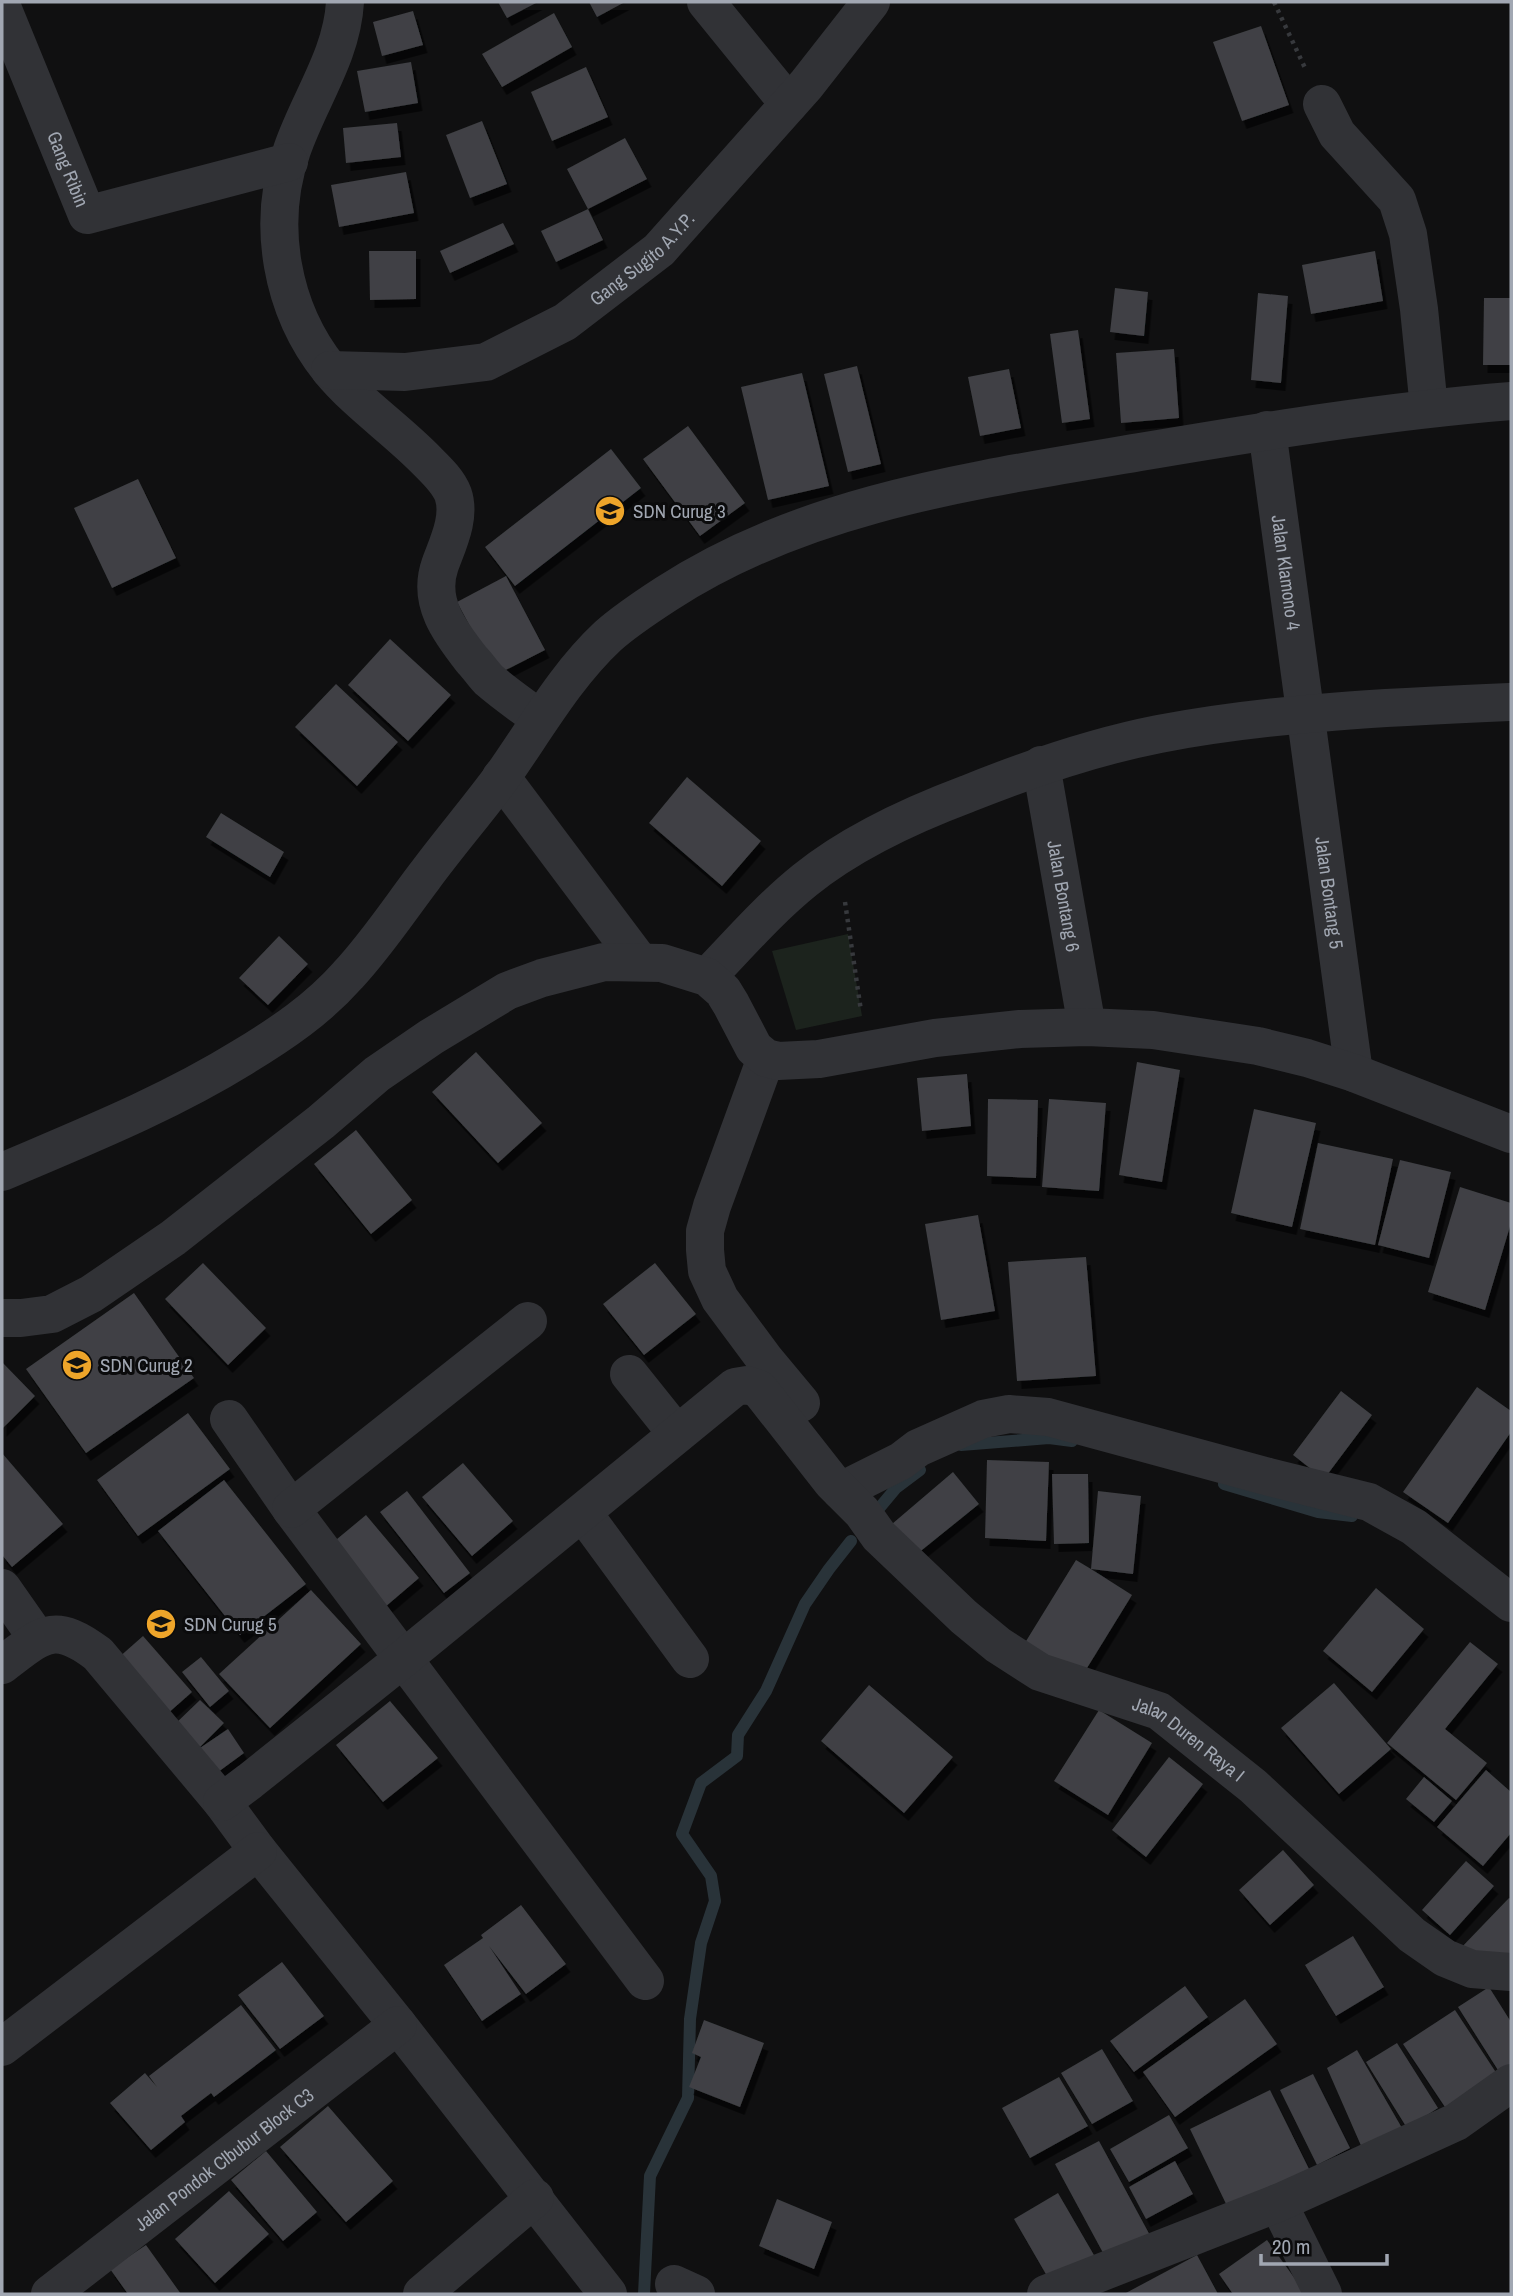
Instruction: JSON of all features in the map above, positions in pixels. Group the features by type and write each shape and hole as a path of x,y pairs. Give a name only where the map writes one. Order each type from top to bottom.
{"street":[{"path":"345,2 344,20 327,75 292,149 283,181 279,217 282,259 289,297 307,336 330,370 443,477 453,494 456,519 437,573 436,598 443,617 452,635 489,679 540,719"},
{"path":"706,2 789,104"},
{"name":"Gang Sugito A.Y.P.","path":"330,370 405,372 486,362 565,322 659,250 806,85 871,2"},
{"name":"Gang Ribin","path":"2,7 87,215 289,162"},
{"path":"1322,104 1337,134 1397,201 1408,234 1429,408"},
{"path":"2,1172 157,1105 214,1075 310,1012 347,977 379,939 501,777 540,719 608,637 643,609 692,577 779,534 840,513 951,486 1267,430 1429,408 1511,401"},
{"name":"Jalan Klamono 4","path":"1267,430 1306,713"},
{"path":"707,977 805,880 886,827 1041,765 1158,734 1306,713 1511,702"},
{"name":"Jalan Bontang 5","path":"1306,713 1354,1073"},
{"name":"Jalan Bontang 6","path":"1041,765 1087,1027"},
{"path":"501,777 639,961"},
{"path":"2,1318 52,1314 91,1294 173,1238 321,1122 377,1074 431,1037 507,991 572,969 604,962 662,963 707,977 723,992 754,1048 766,1058 778,1061 807,1060 935,1038 1007,1030 1087,1027 1153,1030 1258,1045 1354,1073 1511,1134"},
{"path":"766,1058 705,1231 707,1271 720,1299 766,1361 862,1505"},
{"path":"291,1509 528,1321"},
{"path":"629,1374 677,1434"},
{"path":"222,1802 404,1658 735,1387 747,1385 759,1389 862,1505"},
{"path":"862,1505 901,1461 918,1448 983,1419 1009,1414 1048,1417 1269,1478 1369,1502 1413,1527 1511,1603"},
{"path":"229,1419 291,1509 645,1981"},
{"name":"Jalan Duren Raya I","path":"862,1505 964,1617 1020,1660 1040,1672 1159,1711 1253,1786 1412,1935 1445,1958 1472,1969 1511,1972"},
{"path":"583,1513 691,1658"},
{"path":"2,1588 37,1638"},
{"path":"2,1665 37,1638 49,1633 81,1641 98,1654 222,1802 608,2294"},
{"path":"2,2047 258,1851"},
{"name":"Jalan Pondok Clbubur Block C3","path":"50,2294 398,2025"},
{"path":"1046,2294 1278,2203 1455,2122 1511,2083"},
{"path":"422,2294 534,2199"},
{"path":"1278,2203 1324,2294"}],"path":[{"path":"1275,2 1322,104"},
{"path":"840,857 848,934 867,1050"}],"shaded area":[{"path":"848,934 862,1016 796,1030 772,951"}],"building":[{"path":"498,2 538,2 507,18"},
{"path":"589,2 625,2 597,17"},
{"path":"413,11 423,45 382,56 373,22"},
{"path":"554,13 572,47 502,87 482,54"},
{"path":"1261,26 1289,105 1242,121 1213,42"},
{"path":"411,62 418,103 365,112 357,71"},
{"path":"586,67 608,117 552,141 531,92"},
{"path":"482,121 507,184 470,198 446,135"},
{"path":"397,123 401,157 346,163 343,128"},
{"path":"625,138 647,179 588,209 567,169"},
{"path":"406,172 414,213 339,227 331,185"},
{"path":"588,209 603,240 556,262 541,231"},
{"path":"503,223 514,244 450,273 440,251"},
{"path":"369,251 416,251 416,299 370,300"},
{"path":"1375,251 1383,301 1311,314 1302,265"},
{"path":"1115,288 1148,292 1144,336 1110,332"},
{"path":"1258,293 1288,296 1281,383 1251,380"},
{"path":"1484,298 1511,298 1511,365 1483,365"},
{"path":"1078,330 1090,419 1062,423 1050,334"},
{"path":"1174,349 1179,418 1121,423 1116,353"},
{"path":"857,366 881,464 848,472 824,374"},
{"path":"1009,369 1021,428 980,436 968,377"},
{"path":"802,373 829,486 768,500 741,387"},
{"path":"688,426 745,503 700,536 643,459"},
{"path":"611,449 641,488 515,586 485,547"},
{"path":"138,479 176,558 112,588 74,508"},
{"path":"506,576 545,650 496,675 457,602"},
{"path":"390,639 451,695 408,741 348,685"},
{"path":"336,684 398,742 357,786 295,727"},
{"path":"687,777 761,841 722,886 649,823"},
{"path":"221,813 284,852 270,877 206,837"},
{"path":"279,936 308,964 268,1005 239,978"},
{"path":"476,1052 542,1123 498,1163 432,1092"},
{"path":"1137,1062 1180,1070 1162,1182 1119,1175"},
{"path":"967,1074 971,1126 922,1131 917,1078"},
{"path":"988,1099 1038,1100 1036,1178 987,1176"},
{"path":"1049,1099 1106,1103 1099,1191 1042,1187"},
{"path":"1254,1109 1316,1123 1292,1227 1231,1213"},
{"path":"356,1130 412,1200 371,1234 314,1164"},
{"path":"1318,1143 1393,1159 1375,1245 1300,1229"},
{"path":"1400,1160 1451,1172 1429,1258 1378,1245"},
{"path":"1460,1187 1511,1203 1511,1223 1485,1310 1428,1292"},
{"path":"978,1215 995,1311 941,1320 925,1224"},
{"path":"1086,1257 1096,1376 1017,1381 1008,1262"},
{"path":"203,1263 266,1328 228,1365 165,1299"},
{"path":"655,1263 696,1314 644,1355 603,1304"},
{"path":"134,1293 194,1378 86,1453 26,1369"},
{"path":"2,1362 35,1396 2,1429"},
{"path":"1477,1387 1511,1411 1511,1432 1448,1523 1403,1492"},
{"path":"1341,1391 1372,1415 1324,1479 1293,1455"},
{"path":"188,1413 230,1469 138,1536 97,1480"},
{"path":"2,1453 63,1524 12,1567 2,1555"},
{"path":"987,1460 1049,1462 1046,1541 985,1538"},
{"path":"463,1463 513,1521 472,1556 422,1497"},
{"path":"953,1472 979,1504 917,1554 892,1524"},
{"path":"1052,1474 1088,1474 1089,1543 1054,1544"},
{"path":"224,1480 306,1584 240,1635 158,1531"},
{"path":"407,1491 470,1573 444,1593 380,1512"},
{"path":"1098,1491 1141,1496 1133,1574 1091,1569"},
{"path":"366,1515 419,1578 378,1613 325,1549"},
{"path":"1076,1560 1132,1595 1079,1681 1023,1646"},
{"path":"1376,1588 1424,1629 1372,1692 1323,1651"},
{"path":"311,1590 361,1644 270,1728 219,1674"},
{"path":"143,1636 192,1692 166,1715 117,1659"},
{"path":"1470,1642 1498,1664 1445,1729 1487,1763 1456,1800 1387,1743"},
{"path":"201,1657 229,1691 210,1707 182,1672"},
{"path":"1334,1683 1391,1749 1339,1794 1281,1728"},
{"path":"869,1685 953,1757 904,1813 821,1741"},
{"path":"200,1700 224,1723 197,1750 228,1729 244,1753 214,1775 173,1726"},
{"path":"390,1701 438,1758 383,1802 336,1745"},
{"path":"1099,1710 1152,1743 1108,1815 1054,1781"},
{"path":"1169,1757 1203,1784 1146,1857 1112,1830"},
{"path":"1486,1770 1511,1792 1511,1833 1483,1866 1437,1827"},
{"path":"1424,1777 1452,1801 1434,1822 1406,1799"},
{"path":"1283,1850 1314,1885 1270,1925 1239,1890"},
{"path":"1466,1861 1494,1886 1450,1935 1422,1910"},
{"path":"1509,1898 1511,1966 1458,1951"},
{"path":"521,1905 566,1964 526,1994 489,1946 521,1994 482,2021 444,1965 483,1938 481,1935"},
{"path":"1353,1936 1384,1987 1336,2016 1305,1965"},
{"path":"282,1962 324,2016 280,2049 238,1995"},
{"path":"1185,1986 1208,2017 1134,2072 1110,2041"},
{"path":"1489,1987 1511,2022 1511,2073 1503,2078 1458,2007"},
{"path":"1245,1999 1277,2044 1175,2117 1143,2072"},
{"path":"241,2005 276,2050 214,2097 211,2093 181,2116 185,2122 151,2150 110,2103 145,2073 157,2087 149,2076"},
{"path":"1455,2010 1497,2074 1445,2107 1403,2044"},
{"path":"704,2020 764,2043 740,2107 689,2087 701,2057 692,2053"},
{"path":"1397,2043 1438,2108 1407,2128 1366,2062"},
{"path":"1102,2049 1133,2101 1092,2124 1061,2073"},
{"path":"1357,2050 1406,2135 1366,2157 1327,2068"},
{"path":"1313,2074 1350,2148 1317,2165 1280,2090"},
{"path":"1059,2077 1088,2126 1030,2158 1002,2108"},
{"path":"1270,2090 1309,2169 1228,2208 1190,2129"},
{"path":"328,2106 393,2181 346,2222 280,2147"},
{"path":"1169,2115 1188,2148 1129,2182 1110,2149"},
{"path":"1099,2141 1152,2239 1108,2262 1055,2164"},
{"path":"266,2151 317,2212 283,2241 231,2180"},
{"path":"1175,2161 1193,2194 1146,2219 1129,2187"},
{"path":"229,2191 269,2234 215,2283 175,2239"},
{"path":"1058,2193 1098,2262 1054,2288 1014,2219"},
{"path":"777,2199 832,2222 814,2269 759,2246"},
{"path":"1267,2240 1306,2294 1233,2294 1219,2274"},
{"path":"146,2245 181,2294 128,2294 110,2269"},
{"path":"1197,2255 1218,2294 1124,2294"}],"waterway":[{"path":"961,1445 1049,1438 1072,1441"},
{"path":"871,1518 896,1488 920,1470"},
{"path":"1224,1484 1318,1512 1352,1516"},
{"path":"644,2294 650,2176 688,2098 690,2019 701,1943 715,1901 711,1876 682,1834 701,1783 737,1756 738,1735 766,1691 805,1604 851,1541"}],"place":[{"name":"SDN Curug 3","path":"610,511"},
{"name":"SDN Curug 2","path":"77,1365"},
{"name":"SDN Curug 5","path":"161,1624"}]}
